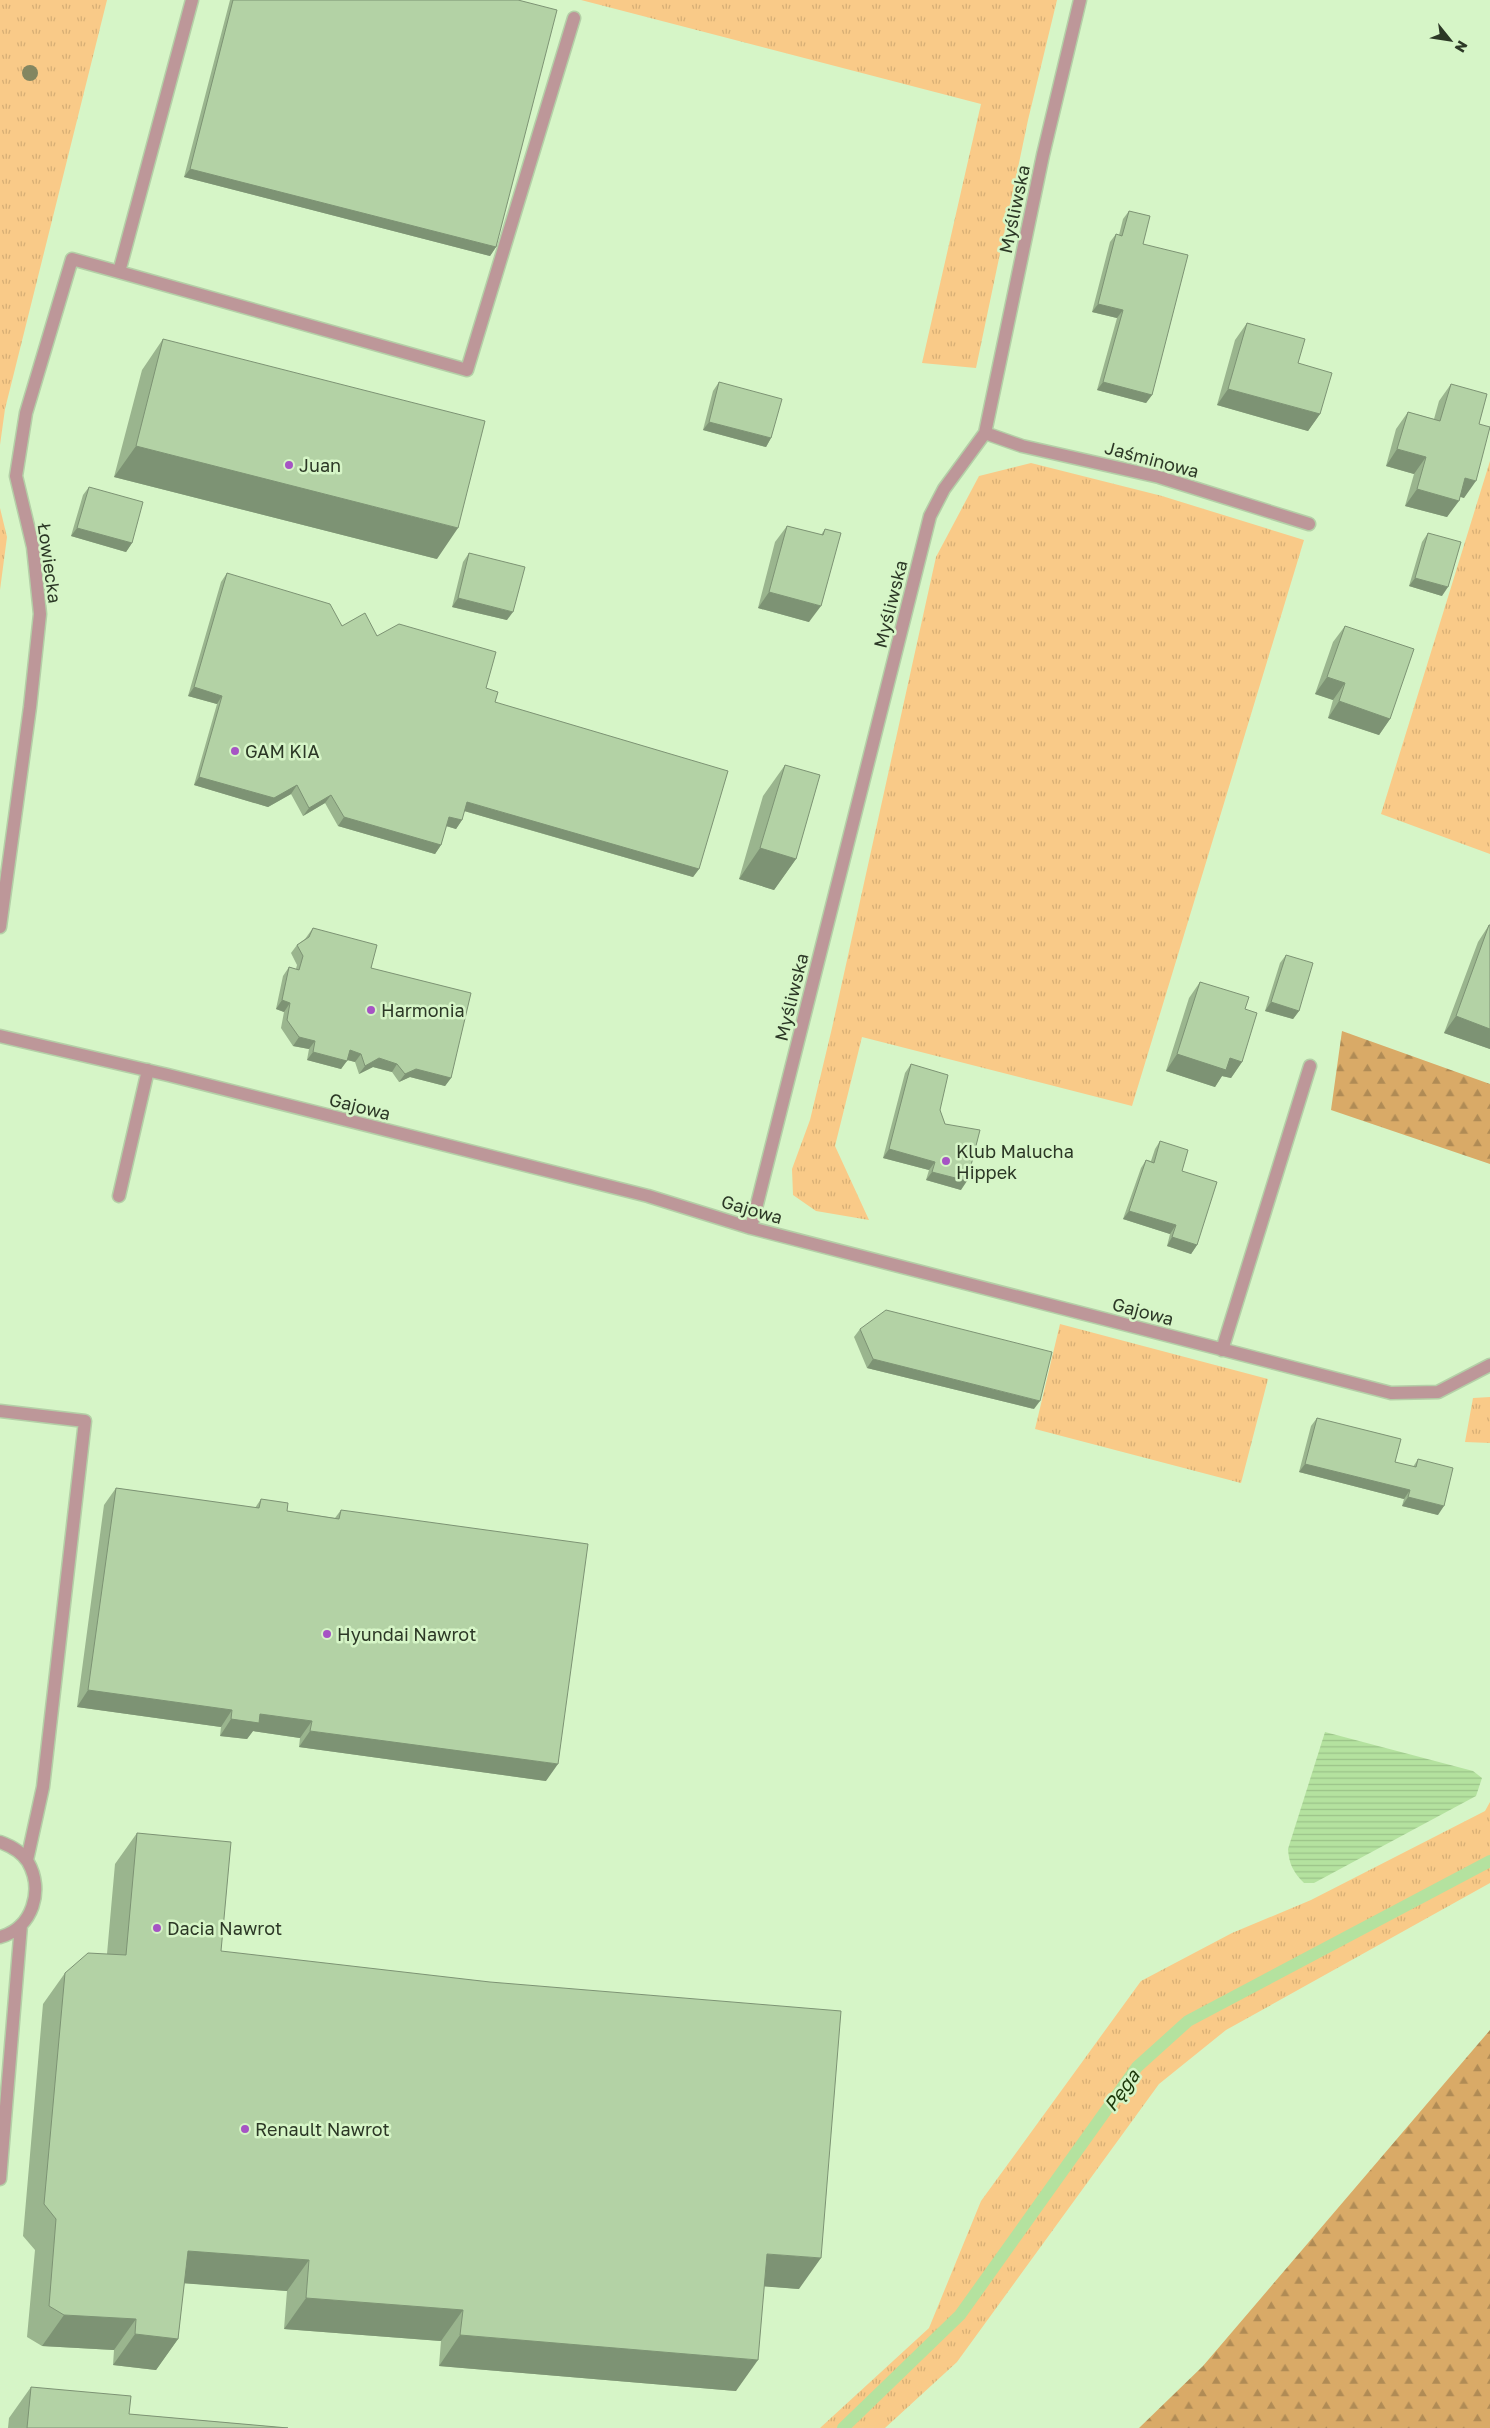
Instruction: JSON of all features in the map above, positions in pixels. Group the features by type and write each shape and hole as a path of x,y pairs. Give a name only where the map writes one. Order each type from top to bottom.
{"street":[{"path":"192,0 119,272 467,370 574,18"},
{"name":"Myśliwska","path":"751,1228 930,516 944,489 985,433 1043,155 1080,0"},
{"name":"Łowiecka","path":"0,928 31,698 40,614 32,547 16,476 26,413 72,259 119,272"},
{"name":"Jaśminowa","path":"985,433 1022,446 1159,476 1309,524"},
{"name":"Gajowa","path":"0,1036 148,1070 648,1196 751,1228 1391,1393 1438,1392 1490,1365"},
{"path":"1222,1350 1310,1066"},
{"path":"119,1196 148,1070"},
{"path":"0,1411 85,1421 43,1787 27,1860"},
{"path":"0,1842 14,1848 27,1860 35,1877 36,1894 32,1911 21,1925 0,1937"},
{"path":"0,2179 21,1925"}],"green space":[{"path":"0,0 107,0 5,409 0,445"},
{"path":"581,0 1057,0 1028,120 976,368 922,363 981,104"},
{"path":"1490,461 1490,854 1381,814"},
{"path":"1031,463 1162,496 1304,540 1132,1106 862,1037 835,1146 869,1220 816,1211 793,1195 792,1169 810,1120 832,1028 936,557 979,476"},
{"path":"0,508 7,537 0,590"},
{"path":"1342,1031 1490,1084 1490,1164 1331,1110"},
{"path":"1060,1324 1268,1379 1241,1483 1035,1429"},
{"path":"1490,1397 1490,1443 1465,1442 1473,1398"},
{"path":"1490,1802 1490,1883 1226,2030 1159,2084 957,2362 885,2428 820,2428 929,2328 981,2201 1141,1981 1232,1933 1311,1900 1485,1811"},
{"path":"1490,2030 1490,2428 1139,2428 1203,2366"}],"shaded area":[{"path":"1325,1732 1473,1771 1482,1778 1476,1796 1314,1883 1304,1883 1292,1868 1288,1849"}],"building":[{"path":"233,0 518,0 557,10 496,247 190,169"},
{"path":"1129,211 1150,216 1143,244 1188,255 1152,395 1103,382 1123,310 1098,304 1116,234 1122,236"},
{"path":"1247,323 1305,339 1298,363 1332,373 1320,414 1228,389"},
{"name":"Juan","path":"163,339 485,421 458,528 136,446"},
{"path":"719,382 782,399 771,438 709,422"},
{"path":"1451,384 1487,394 1479,424 1490,427 1476,481 1465,478 1459,501 1417,489 1426,457 1397,449 1408,412 1440,421"},
{"path":"89,487 143,502 132,543 77,528"},
{"path":"787,526 823,535 825,529 841,533 821,606 769,592"},
{"path":"1428,533 1461,542 1448,587 1415,578"},
{"path":"469,553 525,567 513,612 458,598"},
{"path":"227,573 330,604 342,626 365,613 377,636 399,624 496,652 486,688 498,692 495,702 728,771 699,869 467,802 462,820 449,817 441,845 344,817 331,795 309,808 297,785 274,798 199,777 222,696 194,687"},
{"path":"1345,626 1414,649 1390,719 1339,701 1345,683 1327,677"},
{"path":"785,765 820,775 796,859 760,848"},
{"path":"1490,925 1490,1029 1456,1016"},
{"name":"Harmonia","path":"313,928 377,945 371,968 471,993 451,1078 416,1069 405,1074 397,1064 379,1058 365,1066 361,1054 350,1050 347,1061 313,1052 315,1041 299,1037 287,1020 290,1003 282,1000 289,967 299,970 303,956 297,945 309,937"},
{"path":"1286,955 1313,963 1299,1011 1271,1002"},
{"path":"1200,982 1249,997 1245,1009 1257,1013 1242,1062 1230,1058 1226,1070 1177,1054"},
{"path":"911,1064 948,1075 940,1110 945,1124 980,1130 967,1181 932,1172 935,1162 889,1149"},
{"path":"1160,1141 1188,1150 1182,1171 1217,1182 1197,1245 1172,1237 1176,1225 1129,1211 1146,1160 1154,1163"},
{"path":"886,1310 1052,1352 1040,1401 873,1359 860,1329"},
{"path":"1317,1418 1401,1439 1395,1462 1416,1467 1418,1459 1453,1468 1444,1506 1408,1497 1410,1490 1305,1464"},
{"name":"Hyundai Nawrot","path":"116,1488 259,1508 261,1499 288,1503 287,1511 339,1519 341,1510 588,1544 558,1764 310,1731 312,1721 260,1714 259,1723 231,1719 232,1710 88,1690"},
{"path":"137,1833 231,1842 221,1951 490,1982 841,2011 821,2258 767,2254 758,2360 460,2335 463,2310 306,2298 309,2260 188,2251 178,2339 135,2334 136,2319 64,2315 49,2306 56,2219 44,2204 65,1973 88,1953 126,1955"},
{"path":"31,2387 131,2396 129,2414 288,2428 27,2428"}],"waterway":[{"name":"Pęga","path":"843,2428 960,2315 1137,2067 1188,2021 1490,1861"}],"place":[{"name":"Juan","path":"289,465"},
{"name":"GAM KIA","path":"235,751"},
{"name":"Harmonia","path":"371,1010"},
{"name":"Klub Malucha Hippek","path":"946,1161"},
{"name":"Hyundai Nawrot","path":"327,1634"},
{"name":"Dacia Nawrot","path":"157,1928"},
{"name":"Renault Nawrot","path":"245,2129"}]}
